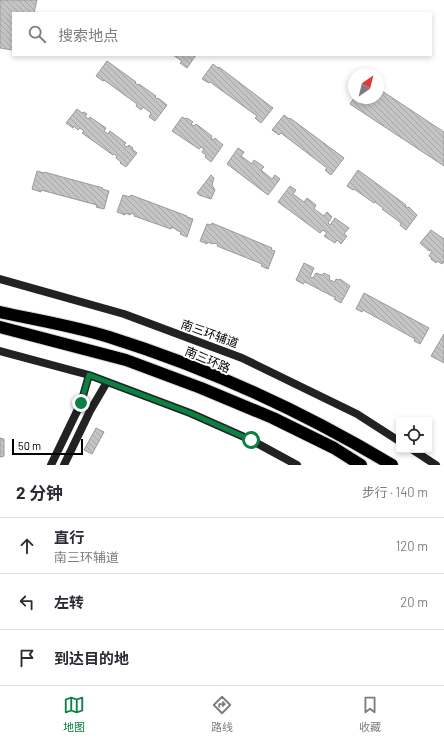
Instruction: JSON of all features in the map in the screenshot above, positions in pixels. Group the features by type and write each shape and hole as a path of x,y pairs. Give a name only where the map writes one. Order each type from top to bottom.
{"highway":[{"name":"南三环路","path":"0,312 108,337 178,361 282,406 360,445 392,465"},
{"path":"0,327 126,360 201,388 273,418 334,448 361,465"}],"main road":[{"name":"南三环辅道","path":"0,279 124,314 242,358 357,414 396,439"},
{"path":"0,350 89,375 190,413 251,440 297,465"},
{"path":"51,465 81,403 89,375"},
{"path":"64,465 90,411 107,382"},
{"path":"418,453 436,465"}],"building":[{"path":"0,0 37,0 34,12 12,12 12,50 0,48"},
{"path":"174,56 195,56 187,68 180,63 182,61"},
{"path":"107,61 167,105 155,121 149,117 151,113 143,107 141,110 136,106 137,104 104,80 103,81 96,76"},
{"path":"213,64 273,108 261,123 255,118 257,116 210,82 209,83 202,79"},
{"path":"384,92 444,132 444,166 350,104 384,104"},
{"path":"77,109 82,113 84,112 87,114 85,117 89,119 90,117 106,128 104,131 108,134 110,131 126,143 124,145 127,147 129,145 133,148 132,149 137,153 126,167 120,163 121,162 116,158 117,156 114,154 113,155 82,133 84,131 80,128 78,130 74,126 73,128 66,123"},
{"path":"284,115 344,158 331,175 325,170 327,168 281,133 279,135 272,130"},
{"path":"182,117 193,122 191,124 194,126 196,124 212,136 211,138 214,140 215,138 223,145 211,162 202,152 204,149 201,147 199,149 172,131"},
{"path":"238,148 244,152 241,156 252,164 254,160 264,167 261,170 272,179 275,175 280,179 268,195 227,164"},
{"path":"358,170 406,205 405,206 408,208 409,207 417,215 406,230 400,225 401,223 375,202 374,203 347,186"},
{"path":"37,171 103,188 102,189 109,191 104,209 96,207 97,205 32,189"},
{"path":"211,175 214,178 212,185 215,190 211,199 197,193"},
{"path":"290,186 296,190 293,194 304,202 307,198 316,205 314,209 324,216 327,212 332,217 328,223 330,225 335,218 349,228 344,234 347,236 341,244 337,240 335,243 324,236 327,233 323,230 320,233 278,202"},
{"path":"123,195 130,197 131,195 193,219 187,237 171,227 171,229 134,216 135,215 131,213 130,215 125,213 125,215 117,212"},
{"path":"212,223 272,248 271,250 275,251 268,269 261,266 262,264 217,246 218,244 207,242 207,244 200,241 207,224 211,225"},
{"path":"431,230 444,239 444,262 442,264 437,261 436,263 431,259 432,258 429,256 432,251 429,251 420,243"},
{"path":"304,263 314,268 310,277 313,278 316,273 322,275 324,273 330,276 330,280 335,282 336,279 340,279 350,286 341,303 334,299 336,297 305,282 303,284 296,280"},
{"path":"364,293 429,328 420,344 414,341 415,339 363,310 362,312 356,309"},
{"path":"444,334 444,363 431,356"},
{"path":"96,428 104,432 92,454 84,450"},
{"path":"0,438 4,439 4,456 0,457"}],"route":[{"path":"81,403 89,375 190,413 251,440"}]}
